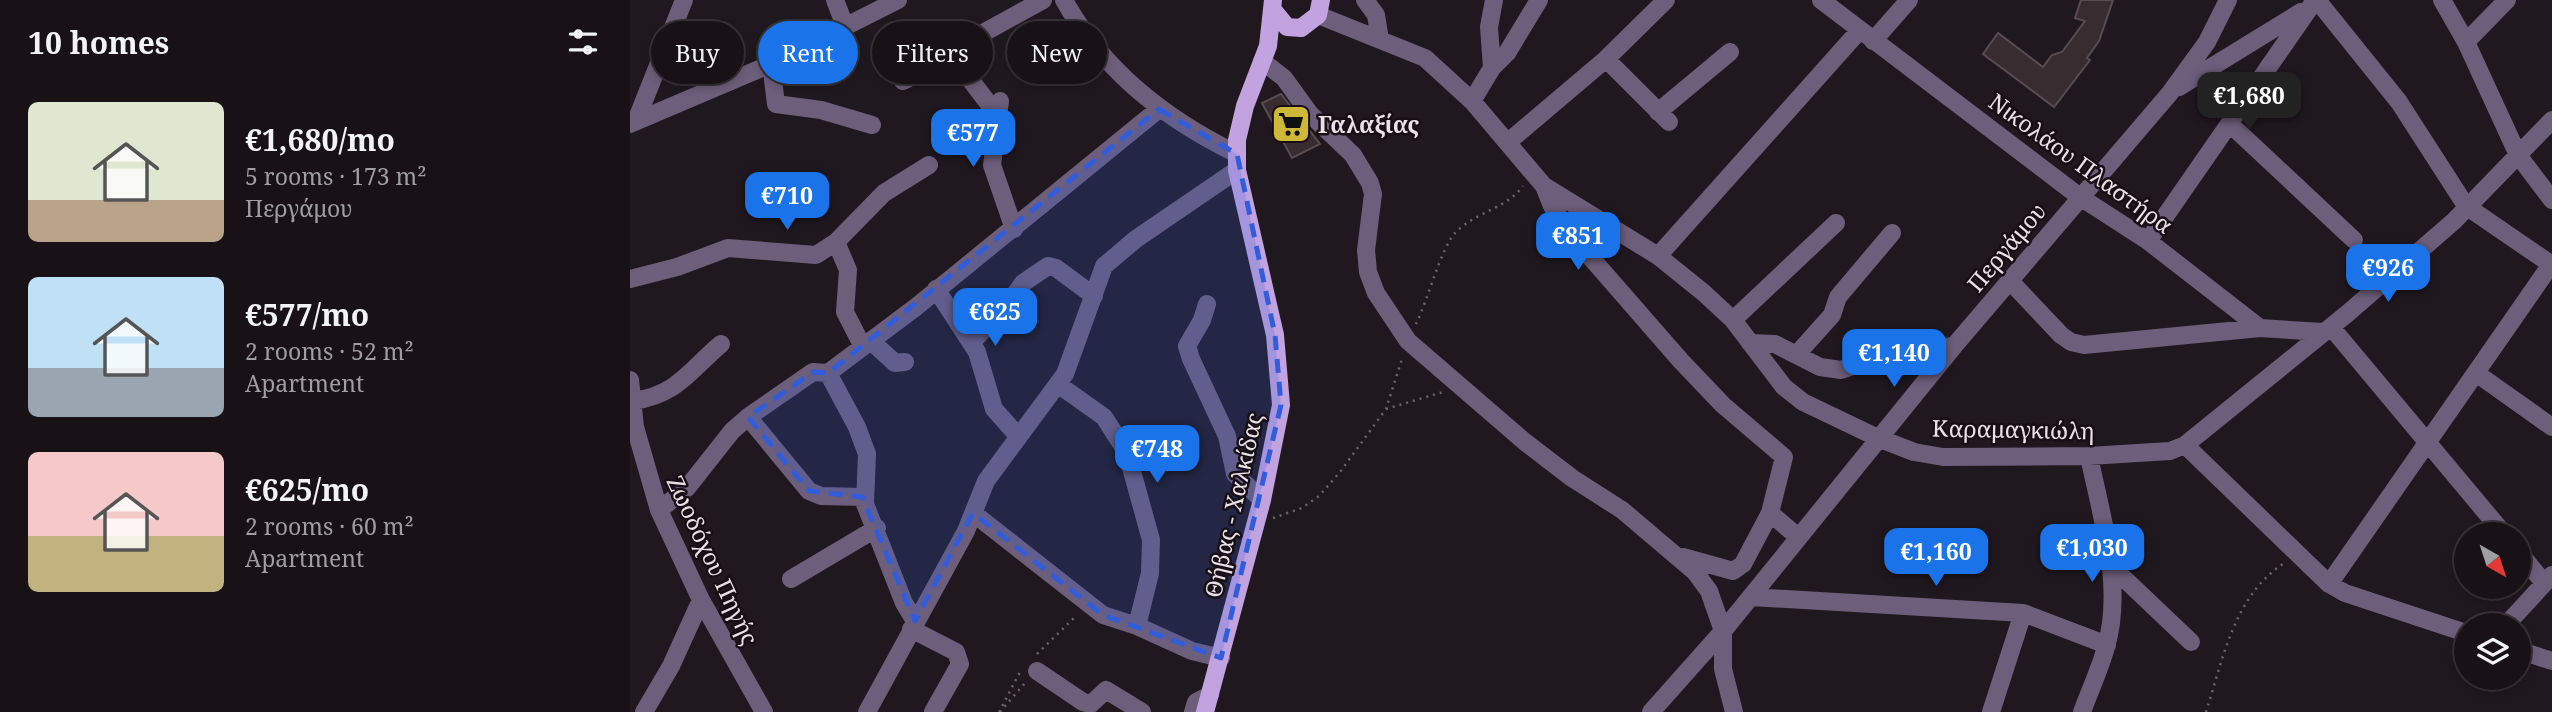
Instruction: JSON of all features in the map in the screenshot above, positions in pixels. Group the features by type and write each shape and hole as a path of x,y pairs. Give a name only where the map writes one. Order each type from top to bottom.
{"main road":[{"path":"1273,5 1287,27 1301,28"},
{"name":"Θήβας - Χαλκίδας","path":"1207,704 1262,500 1277,439 1281,405 1275,335 1237,162 1245,106 1262,61 1273,5"},
{"name":"Θήβας - Χαλκίδας","path":"1262,61 1320,8"}],"street":[{"path":"633,122 684,0"},
{"path":"835,0 843,21"},
{"path":"855,21 898,0"},
{"path":"993,28 1043,0"},
{"path":"867,712 973,513 986,481 1059,385 1083,331 1104,266 1114,255 1237,162 1159,109 1107,61 1088,38 1064,0"},
{"path":"1365,0 1376,15 1381,40"},
{"path":"1492,68 1489,27 1494,0"},
{"path":"1472,101 1492,68 1507,53 1539,0"},
{"path":"1508,142 1606,59 1666,0"},
{"name":"Νικολάου Πλαστήρα","path":"1821,0 2080,197 2148,241 2260,328"},
{"path":"1658,256 1866,36 1909,0"},
{"name":"Περγάμου","path":"1651,712 1723,631 1954,346 2170,93 2207,42 2228,0"},
{"path":"2170,93 2289,22 2316,0"},
{"path":"2148,241 2316,0"},
{"path":"2316,0 2399,102 2466,206 2552,264 2329,584"},
{"path":"2442,0 2466,42 2518,155 2552,200"},
{"path":"2466,42 2507,0"},
{"path":"1320,8 1381,40 1425,58 1472,101 1544,186 1552,206 1572,236 1681,361 1723,405 1784,457 1770,513 1742,564 1733,572 1676,554"},
{"path":"1606,59 1664,117 1730,52"},
{"path":"1262,61 1284,78 1310,114 1353,155 1373,194 1366,250 1368,272 1376,292 1408,341 1525,442 1622,510 1696,572 1709,591 1723,631 1724,669 1734,712"},
{"path":"633,122 758,69"},
{"path":"774,84 776,104 821,110 872,125"},
{"path":"977,84 999,108 992,164 1014,229"},
{"path":"659,510 687,488 732,431 748,417 813,372 828,373 867,344 1014,229 1159,109"},
{"path":"2454,629 2345,593 2329,584 2185,445 2327,330 2454,221 2552,120"},
{"path":"2231,125 2354,240"},
{"path":"630,279 677,267 728,248 816,255 836,242 884,193 929,165"},
{"name":"Καραμαγκιώλη","path":"1544,186 1658,256 1732,320 1784,387 1803,402 1878,438 1914,452 1943,457 2089,456 2170,451 2185,445"},
{"path":"1732,320 1836,222"},
{"path":"1798,353 1832,315 1838,297 1892,233"},
{"path":"836,242 848,270 845,312 867,344 895,363 905,362"},
{"path":"972,342 1005,308 1023,283 1048,267 1056,268 1094,296"},
{"path":"2010,281 2061,335 2071,342 2084,345 2260,328 2327,330 2429,443 2494,522"},
{"path":"936,289 972,342 994,410 1018,436"},
{"path":"1207,304 1202,320 1187,346 1227,436 1235,474 1262,500"},
{"path":"1750,343 1776,344 1798,353 1820,367 1841,370 1889,354 1954,346"},
{"path":"633,401 654,398 670,391 721,344"},
{"path":"828,373 836,394 857,426 867,454 865,497 913,625 956,652 960,664 933,712"},
{"path":"2476,373 2552,427"},
{"name":"Ζωοδόχου Πηγής","path":"630,380 635,427 659,510 701,600 764,712"},
{"path":"1059,385 1104,417 1127,453 1151,540 1150,573 1137,626"},
{"path":"748,417 809,491 821,496 865,497"},
{"path":"2088,711 2107,645 2112,607 2110,566 2089,456"},
{"path":"973,513 1087,604 1114,620 1137,626 1192,651 1220,658"},
{"path":"1770,513 1797,537"},
{"path":"791,579 877,528"},
{"path":"2517,613 2548,579 2531,563"},
{"path":"2110,566 2191,642"},
{"path":"1751,597 2023,612 2107,645"},
{"path":"644,712 671,666 701,600"},
{"path":"1991,712 2023,612"},
{"path":"2531,654 2552,661"},
{"path":"1037,671 1083,702 1091,704 1106,690 1142,712"},
{"path":"1193,712 1196,702 1207,704"}],"path":[{"path":"1386,409 1463,388"},
{"path":"2206,712 2238,616 2251,593 2265,576 2298,554"},
{"path":"1000,712 1037,671"}],"highlighted area":[{"path":"1159,109 1237,154 1275,335 1281,405 1221,658 1103,615 973,513 915,621 862,497 809,491 748,417 813,372 828,373"}],"building":[{"path":"2081,0 2113,0 2099,41 2087,58 2090,60 2054,107 1983,54 1998,33 2043,67 2052,55 2062,52 2085,21 2075,18"},
{"name":"Γαλαξίας","path":"1281,94 1320,144 1292,158 1262,103"}],"place":[{"name":"Γαλαξίας","path":"1291,124"}]}
